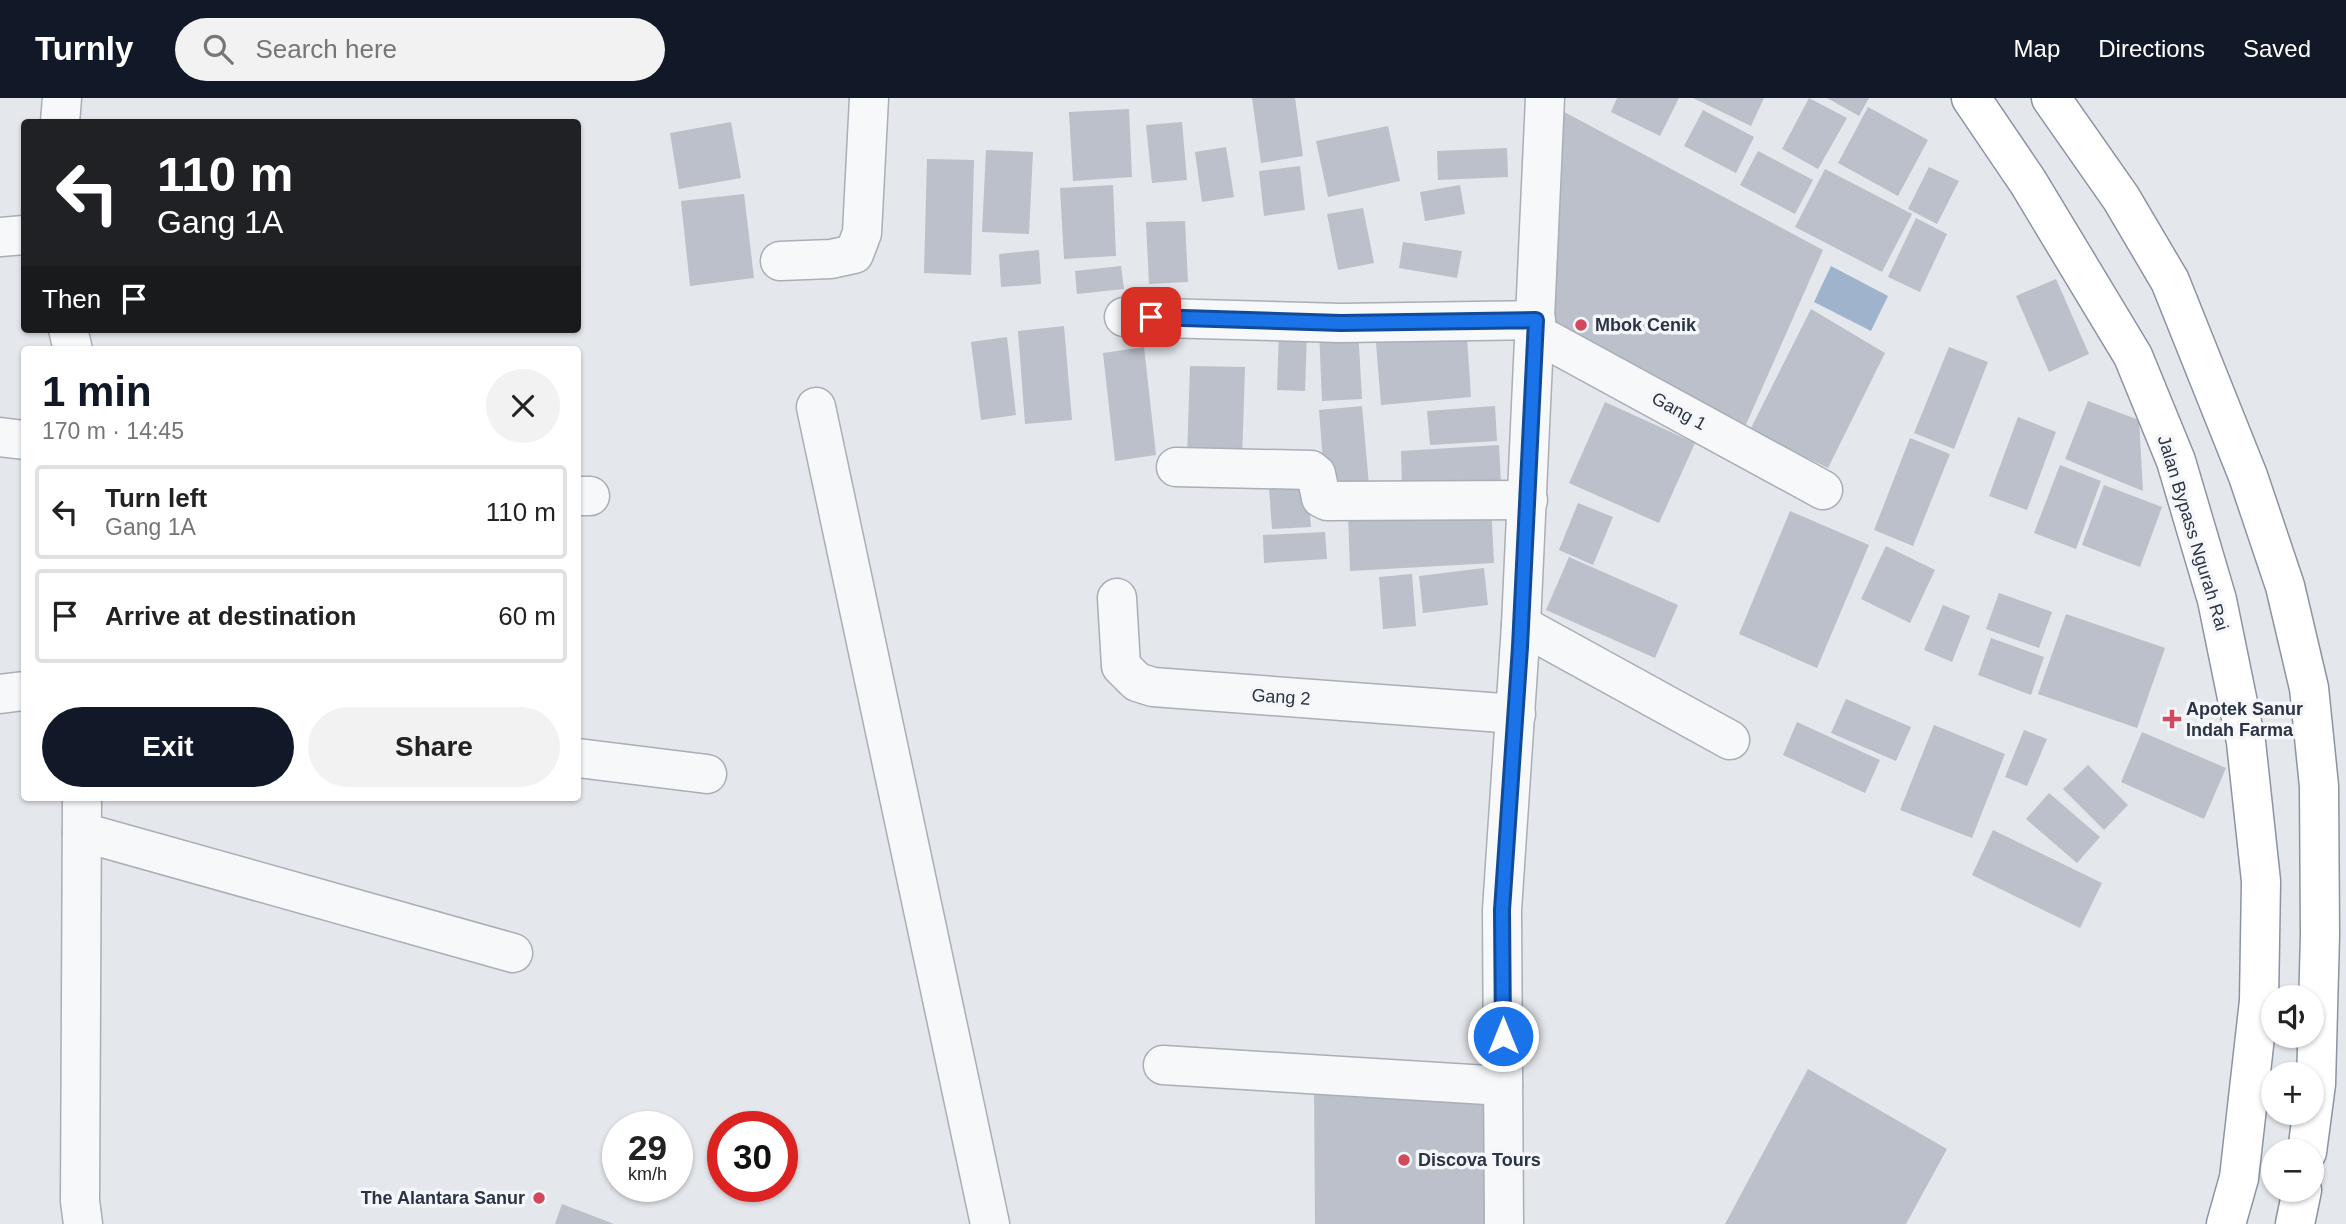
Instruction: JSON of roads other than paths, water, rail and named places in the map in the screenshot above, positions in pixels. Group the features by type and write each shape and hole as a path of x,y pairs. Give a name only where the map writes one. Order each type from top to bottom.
{"highway":[{"name":"Jalan Bypass Ngurah Rai","path":"1970,98 2028,182 2133,356 2176,461 2217,600 2246,742 2261,881 2259,1001 2239,1178 2226,1224"},
{"path":"2051,98 2121,198 2170,281 2248,476 2285,586 2309,688 2319,786 2320,935 2316,1084 2309,1139"},
{"path":"2295,1224 2300,1202"}],"street":[{"path":"60,119 62,98"},
{"path":"780,261 831,259 854,254 857,249 862,233 869,98"},
{"path":"1504,1224 1502,910 1528,500 1545,98"},
{"path":"0,237 21,235"},
{"path":"1124,317 1536,326"},
{"name":"Gang 1","path":"1536,326 1823,490"},
{"path":"816,407 990,1224"},
{"path":"0,437 21,440"},
{"path":"1176,467 1311,470 1316,474 1321,498 1327,501 1528,500"},
{"name":"Gang 2","path":"1117,598 1121,666 1137,682 1153,687 1516,714"},
{"path":"1521,625 1730,740"},
{"path":"0,694 21,691"},
{"path":"581,758 707,774"},
{"path":"83,1224 80,1201 82,815 513,953"},
{"path":"1163,1065 1503,1086"}],"water":[{"path":"1831,266 1888,296 1871,331 1814,302"}],"place":[{"name":"Mbok Cenik","path":"1581,325"},
{"name":"Apotek Sanur Indah Farma","path":"2172,719"},
{"name":"Discova Tours","path":"1404,1160"},
{"name":"The Alantara Sanur","path":"539,1198"}]}
